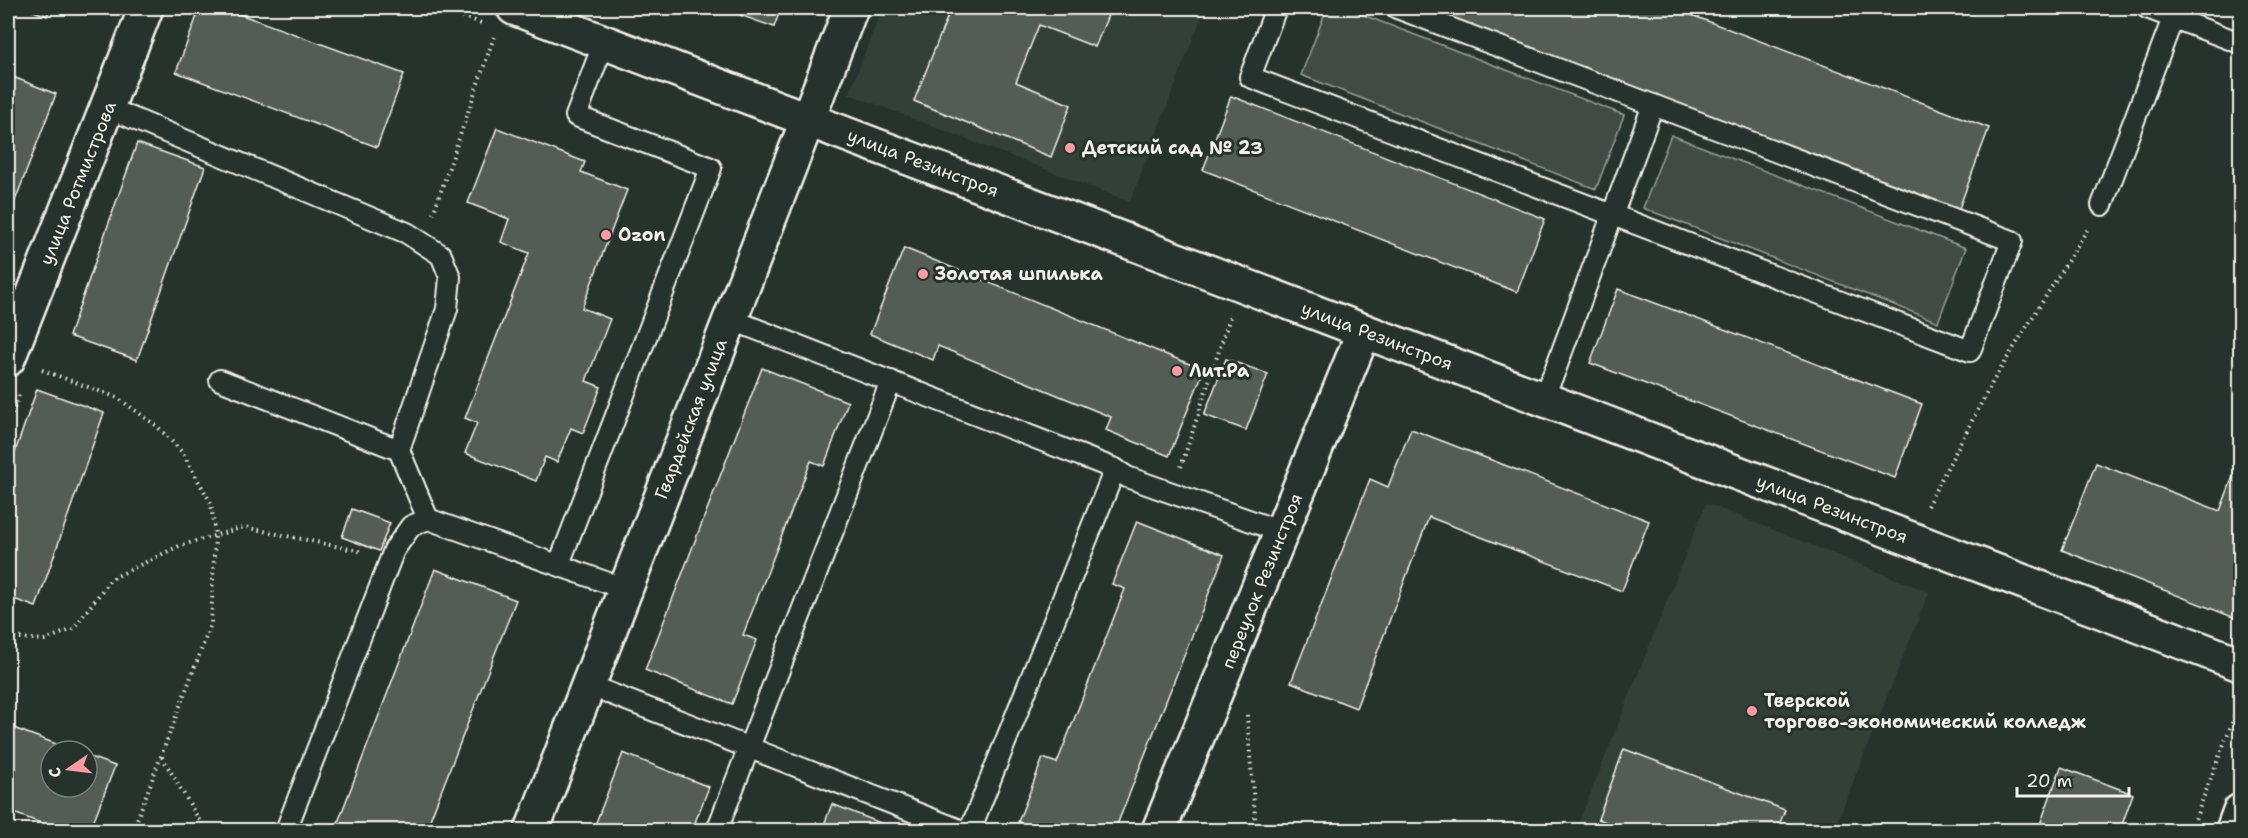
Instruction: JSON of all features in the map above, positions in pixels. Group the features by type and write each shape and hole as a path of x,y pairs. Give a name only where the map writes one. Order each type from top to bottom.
{"street":[{"name":"улица Ротмистрова","path":"15,353 146,8"},
{"name":"Гвардейская улица","path":"532,831 851,8"},
{"name":"улица Резинстроя","path":"512,13 604,42 2241,664"},
{"name":"переулок Резинстроя","path":"1166,829 1282,532 1364,331"},
{"path":"2233,831 2241,812"}],"lane":[{"path":"1276,8 1250,77 1970,351 2012,241 1397,8"},
{"path":"2147,8 2241,43"},
{"path":"2103,205 2173,18"},
{"path":"560,564 711,168 576,116 604,42"},
{"path":"1542,399 1554,373 1653,105"},
{"path":"108,108 407,233 441,255 450,277 447,309 399,450 428,519"},
{"path":"730,319 1115,469 1127,477 1282,532"},
{"path":"220,380 399,450"},
{"path":"717,831 891,381"},
{"path":"970,831 1115,469"},
{"path":"286,831 391,558 411,526 428,519 625,589"},
{"path":"588,685 960,831"}],"path":[{"path":"423,243 512,13"},
{"path":"1909,538 1993,381 2103,205"},
{"path":"1173,493 1233,308"},
{"path":"15,353 118,398 156,426 182,452 210,503 215,536 212,624 133,831"},
{"path":"8,637 44,639 74,629 111,579 179,546 244,527 391,558"},
{"path":"2191,831 2241,702"},
{"path":"1246,703 1256,831"},
{"path":"161,756 205,831"}],"shaded area":[{"name":"Детский сад № 23","path":"882,8 1205,8 1130,202 849,94"},
{"path":"1327,8 1345,8 1624,115 1596,189 1301,75"},
{"path":"1671,135 1966,248 1938,322 1643,208"},
{"name":"Тверской торгово-экономический колледж","path":"1706,503 1929,592 1834,830 1576,830"}],"building":[{"path":"25,8 50,8 47,16"},
{"path":"200,8 223,8 404,74 377,147 176,72"},
{"path":"720,8 781,8 774,27"},
{"path":"951,8 1111,8 1095,47 1039,25 1016,82 1071,105 1051,157 914,101"},
{"path":"1421,8 1673,8 1989,128 1958,211"},
{"path":"8,75 56,94 8,219"},
{"path":"1231,96 1545,219 1517,292 1203,170"},
{"path":"497,128 585,162 581,172 627,190 582,308 610,319 586,381 601,387 583,433 571,428 557,462 545,457 536,481 465,453 477,423 465,418 529,253 501,242 509,219 468,203"},
{"path":"137,143 205,167 137,360 69,336"},
{"path":"904,248 1204,370 1169,456 1106,430 1111,417 938,346 933,360 870,334"},
{"path":"1618,289 1922,404 1895,478 1590,363"},
{"path":"1226,359 1268,374 1246,430 1204,415"},
{"path":"762,368 848,402 824,466 811,461 743,635 757,640 732,704 645,670"},
{"path":"37,389 104,413 36,607 8,597 8,472"},
{"path":"1411,429 1649,521 1622,591 1429,517 1356,708 1291,682 1370,479 1388,487"},
{"path":"2240,458 2240,620 2062,550 2096,463 2220,511"},
{"path":"352,509 390,523 379,551 342,537"},
{"path":"1137,521 1224,555 1115,830 1041,830 1018,822 1043,758 1057,763 1125,589 1112,584"},
{"path":"435,569 516,600 426,830 335,830"},
{"path":"8,726 43,739 39,739 39,799 99,799 99,760 115,766 90,830 60,830 8,811"},
{"path":"1624,749 1785,810 1777,830 1628,830 1598,819"},
{"path":"623,753 709,787 692,830 593,830"},
{"path":"2061,767 2133,794 2120,830 2038,830"},
{"path":"832,804 898,830 822,830"}],"place":[{"name":"Детский сад № 23","path":"1070,148"},
{"name":"Ozon","path":"606,235"},
{"name":"Золотая шпилька","path":"923,274"},
{"name":"Лит.Ра","path":"1177,371"},
{"name":"Тверской торгово-экономический колледж","path":"1752,711"}]}
